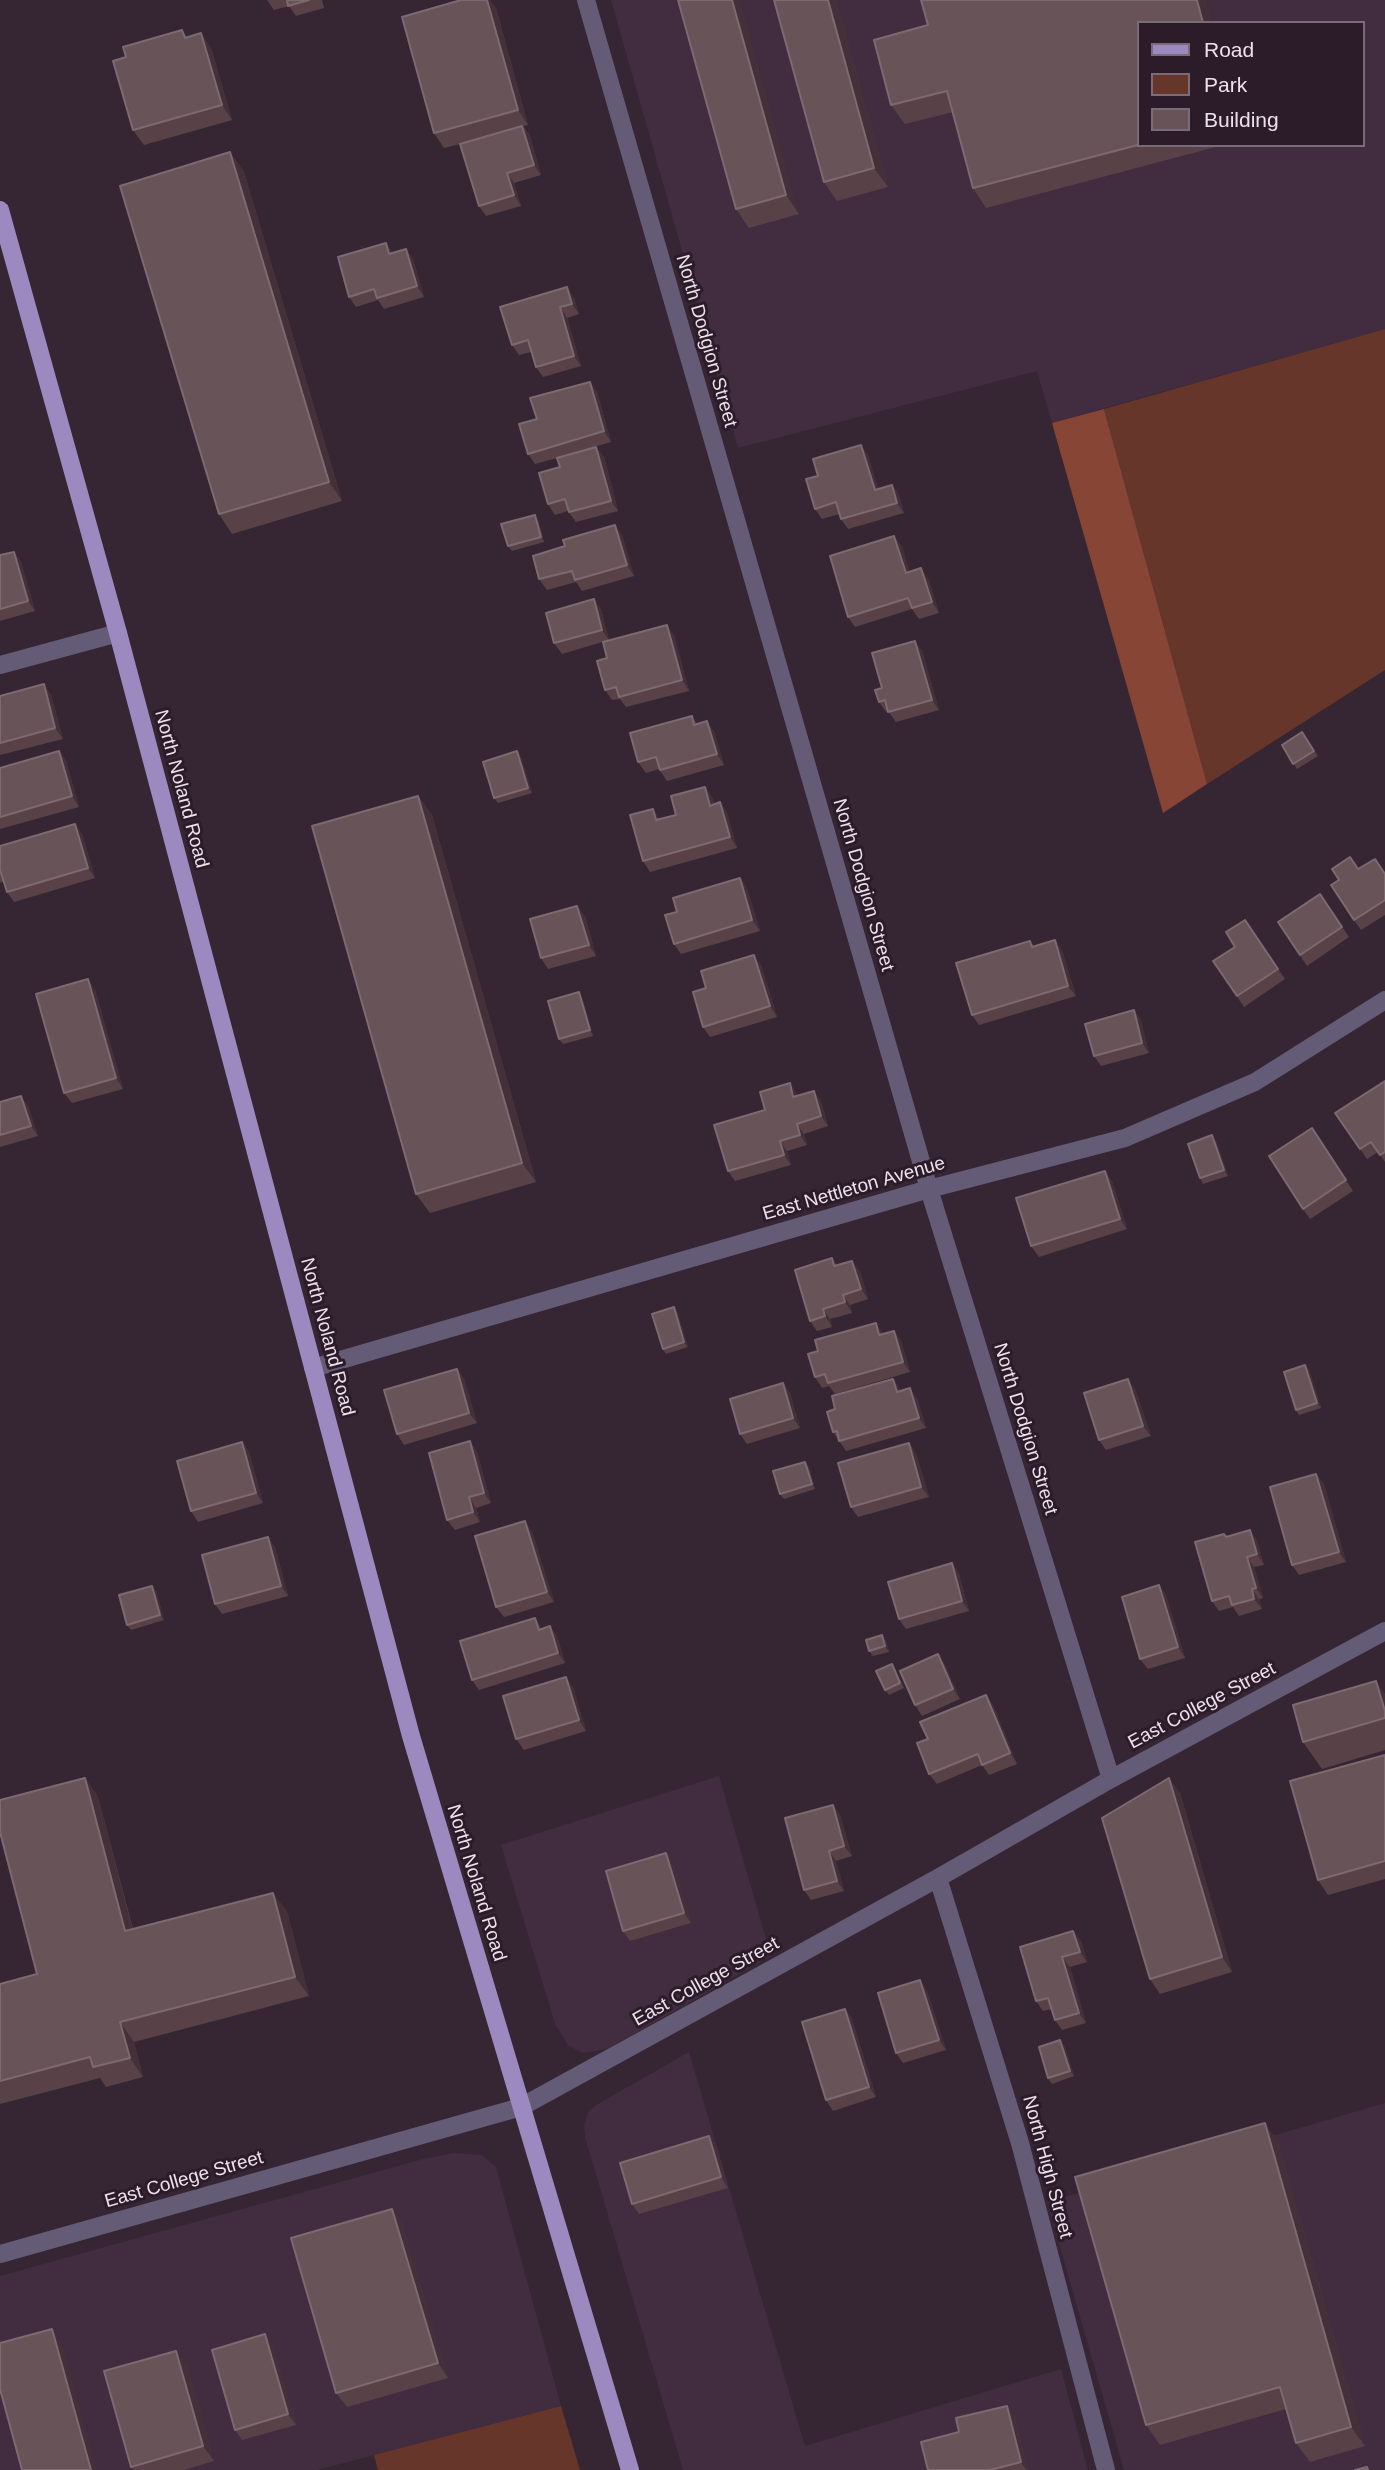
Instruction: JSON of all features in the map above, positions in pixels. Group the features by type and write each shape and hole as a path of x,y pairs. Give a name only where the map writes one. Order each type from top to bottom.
{"main road":[{"name":"North Noland Road","path":"0,210 118,633 411,1736 630,2470"}],"street":[{"name":"North Dodgion Street","path":"586,0 929,1189 1111,1779"},
{"path":"0,665 118,633"},
{"name":"East Nettleton Avenue","path":"313,1367 929,1189 1125,1138 1255,1082 1385,1000"},
{"name":"East College Street","path":"0,2254 521,2107 938,1878 1111,1779 1385,1631"},
{"name":"North High Street","path":"938,1878 1020,2143 1106,2470"}],"shaded area":[{"path":"611,0 1385,0 1385,329 1052,423 1037,371 738,448"},
{"path":"1104,409 1207,784 1163,813 1052,423"},
{"path":"719,1776 771,1956 607,2049 582,2053 568,2045 555,2024 501,1845"},
{"path":"689,2052 805,2446 1061,2369 1088,2470 683,2470 585,2137 584,2124 588,2113 596,2105"},
{"path":"1385,2103 1385,2470 1124,2470 1047,2202"},
{"path":"454,2153 482,2155 496,2167 561,2406 317,2470 0,2470 0,2276 423,2159"}],"green space":[{"path":"1385,329 1385,670 1207,784 1104,409"},
{"path":"561,2406 580,2470 378,2470 374,2455"}],"building":[{"path":"287,0 309,0 288,6"},
{"path":"461,0 487,0 518,110 434,133 402,17"},
{"path":"678,0 732,0 786,195 736,209"},
{"path":"774,0 828,0 874,168 824,182"},
{"path":"921,0 1197,0 1202,21 1136,21 1136,146 973,188 947,91 891,105 874,40 928,25"},
{"path":"182,30 185,38 201,33 222,105 133,130 113,61 126,57 123,47"},
{"path":"522,126 534,165 507,173 514,195 479,206 460,144"},
{"path":"230,152 329,482 219,514 120,186"},
{"path":"386,243 389,254 406,249 417,286 377,298 374,289 349,297 338,257"},
{"path":"567,287 572,304 560,307 574,356 536,367 528,340 512,345 500,307"},
{"path":"590,382 604,431 528,454 519,424 537,419 530,398"},
{"path":"861,445 875,490 892,485 897,503 841,519 836,502 815,509 806,479 818,476 813,459"},
{"path":"596,447 611,501 569,512 565,499 548,504 539,473 560,467 557,458"},
{"path":"535,515 541,537 508,546 501,524"},
{"path":"615,525 627,565 575,580 572,571 539,579 533,556 565,546 563,540"},
{"path":"894,536 906,573 921,568 932,602 912,608 908,598 848,617 830,556"},
{"path":"14,552 28,601 0,609 0,555"},
{"path":"594,599 602,630 554,643 546,613"},
{"path":"667,625 682,680 619,697 616,687 605,690 597,661 607,658 603,642"},
{"path":"915,641 932,700 888,712 885,700 879,702 875,690 882,688 872,653"},
{"path":"44,684 55,728 0,743 0,696"},
{"path":"692,716 694,725 707,721 717,754 660,770 656,757 638,762 630,733"},
{"path":"1302,732 1314,751 1293,764 1282,745"},
{"path":"59,751 72,796 0,817 0,768"},
{"path":"517,751 528,788 494,798 483,762"},
{"path":"705,787 710,806 720,802 730,837 643,861 630,815 653,809 656,820 676,815 671,796"},
{"path":"418,796 522,1163 416,1194 312,826"},
{"path":"75,824 88,868 7,892 0,870 0,846"},
{"path":"1350,857 1358,869 1375,859 1385,874 1385,900 1354,920 1331,885 1339,880 1332,869"},
{"path":"740,878 752,920 674,944 665,915 677,912 673,898"},
{"path":"1320,894 1342,927 1300,955 1278,922"},
{"path":"577,906 589,945 541,958 530,919"},
{"path":"1245,920 1278,969 1237,996 1213,961 1235,947 1226,932"},
{"path":"1055,940 1068,986 972,1015 956,963 1030,941 1032,947"},
{"path":"754,955 770,1006 703,1027 693,992 706,988 701,971"},
{"path":"88,979 116,1078 64,1093 36,994"},
{"path":"579,992 590,1030 559,1039 548,1001"},
{"path":"1134,1010 1142,1043 1094,1056 1085,1024"},
{"path":"1385,1081 1385,1152 1380,1155 1371,1142 1360,1149 1335,1113"},
{"path":"790,1083 793,1097 814,1091 821,1116 797,1124 800,1135 780,1141 784,1155 728,1171 714,1125 765,1110 760,1092"},
{"path":"21,1096 31,1126 0,1135 0,1102"},
{"path":"1312,1128 1346,1180 1303,1209 1269,1156"},
{"path":"1212,1135 1224,1170 1200,1178 1188,1144"},
{"path":"1105,1171 1120,1219 1031,1246 1016,1198"},
{"path":"832,1258 834,1266 852,1261 861,1289 843,1295 845,1302 823,1309 825,1316 810,1321 795,1270"},
{"path":"674,1307 684,1342 663,1349 652,1314"},
{"path":"876,1323 879,1335 894,1331 903,1362 828,1383 825,1374 815,1377 808,1354 818,1351 815,1340"},
{"path":"1305,1365 1317,1403 1296,1410 1284,1372"},
{"path":"457,1369 469,1413 397,1434 384,1390"},
{"path":"893,1379 897,1392 910,1388 919,1418 839,1441 837,1431 833,1432 827,1412 835,1409 832,1396"},
{"path":"1128,1379 1143,1426 1099,1440 1084,1393"},
{"path":"783,1383 793,1418 740,1434 730,1399"},
{"path":"470,1441 484,1493 469,1497 473,1512 447,1520 429,1453"},
{"path":"242,1442 256,1493 191,1511 177,1461"},
{"path":"909,1443 921,1487 851,1507 838,1463"},
{"path":"805,1462 812,1484 780,1494 773,1471"},
{"path":"1316,1474 1339,1552 1292,1565 1270,1487"},
{"path":"525,1521 547,1592 496,1607 475,1536"},
{"path":"1250,1530 1257,1554 1247,1557 1256,1588 1252,1589 1254,1599 1232,1605 1229,1596 1212,1601 1195,1542"},
{"path":"268,1537 281,1586 215,1604 202,1555"},
{"path":"952,1563 962,1601 899,1619 888,1582"},
{"path":"1159,1585 1178,1647 1140,1659 1122,1597"},
{"path":"152,1586 160,1615 127,1625 119,1595"},
{"path":"535,1618 539,1630 550,1626 558,1653 472,1680 460,1641"},
{"path":"882,1635 885,1646 869,1651 866,1640"},
{"path":"938,1654 953,1689 915,1705 900,1671"},
{"path":"892,1664 900,1683 885,1690 876,1671"},
{"path":"566,1677 579,1720 516,1739 503,1696"},
{"path":"1376,1681 1385,1718 1303,1742 1293,1705"},
{"path":"986,1695 1010,1753 982,1765 978,1754 929,1774 917,1743 928,1739 920,1722"},
{"path":"1385,1755 1385,1861 1318,1880 1290,1781"},
{"path":"85,1778 125,1931 273,1893 295,1977 120,2022 130,2058 93,2067 90,2057 0,2081 0,1984 37,1974 0,1832 0,1800"},
{"path":"1169,1778 1222,1957 1150,1979 1102,1818"},
{"path":"833,1805 844,1846 829,1851 837,1881 804,1890 785,1818"},
{"path":"666,1853 684,1913 623,1931 606,1871"},
{"path":"1073,1931 1080,1952 1062,1957 1079,2013 1055,2020 1048,1998 1036,2001 1020,1947"},
{"path":"920,1980 939,2040 896,2053 878,1993"},
{"path":"845,2009 869,2087 826,2100 802,2022"},
{"path":"1060,2040 1070,2071 1048,2078 1039,2047"},
{"path":"1265,2123 1351,2427 1296,2443 1280,2387 1146,2425 1075,2177"},
{"path":"709,2136 721,2177 632,2204 620,2163"},
{"path":"392,2209 438,2363 336,2393 291,2238"},
{"path":"52,2329 91,2470 22,2470 0,2389 0,2343"},
{"path":"265,2334 288,2414 235,2430 212,2350"},
{"path":"176,2351 203,2446 131,2467 104,2371"},
{"path":"1007,2406 1021,2462 990,2470 928,2470 921,2442 959,2432 956,2418"}]}
